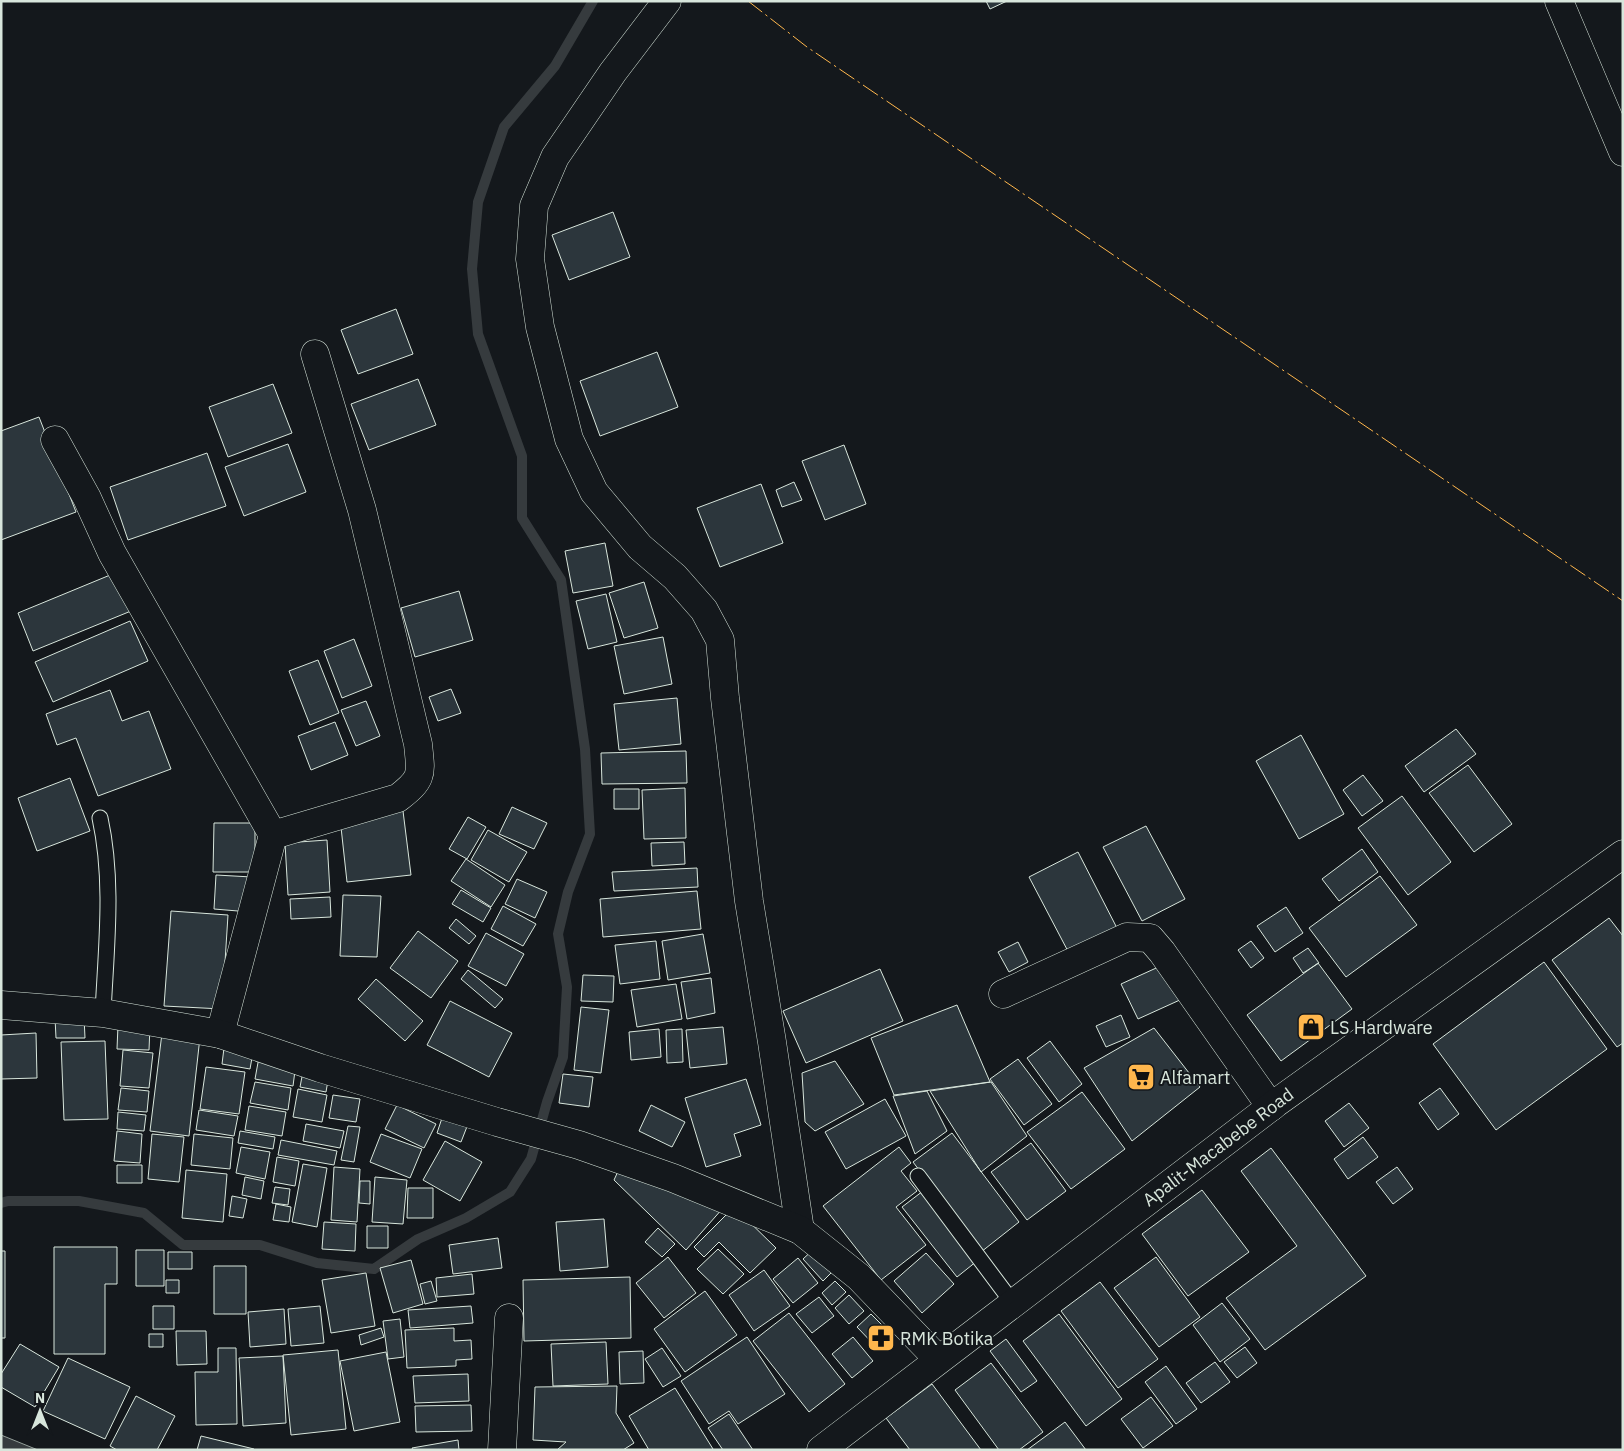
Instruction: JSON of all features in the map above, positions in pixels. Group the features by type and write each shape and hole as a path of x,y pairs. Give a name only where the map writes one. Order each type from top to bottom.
{"street":[{"path":"667,1 613,72 555,156 534,206 530,259 540,327 569,439 594,492 640,547 675,577 704,610 720,640 749,901 800,1230"},
{"path":"1559,1 1623,152"},
{"path":"273,835 398,798 413,786 421,771 418,744 362,510 315,354"},
{"path":"55,440 87,498 117,562 273,835 220,1034"},
{"name":"Apalit-Macabebe Road","path":"821,1450 1012,1302 1271,1107 1623,854"},
{"path":"1003,994 1127,937 1150,938 1162,952 1271,1107"},
{"path":"1,1005 104,1013 220,1034 320,1068 579,1145 673,1178 800,1230 859,1277 938,1359"},
{"path":"502,1450 509,1318"}],"lane":[{"path":"100,818 106,852 108,902 104,1013"},
{"path":"918,1176 1012,1302"}],"shaded area":[{"path":"1,1435 38,1450 1,1450"}],"building":[{"path":"986,1 1007,1 990,9"},
{"path":"613,212 630,257 569,280 552,235"},
{"path":"396,309 413,354 358,374 341,330"},
{"path":"657,352 678,407 600,436 580,381"},
{"path":"418,379 436,425 369,450 351,404"},
{"path":"273,384 292,433 228,457 209,407"},
{"path":"39,417 76,512 1,540 1,431"},
{"path":"288,444 306,492 244,516 225,467"},
{"path":"844,445 866,504 825,520 802,461"},
{"path":"207,453 226,506 128,540 110,487"},
{"path":"794,482 802,500 782,507 776,490"},
{"path":"761,484 783,543 720,567 697,508"},
{"path":"605,543 613,586 573,593 565,551"},
{"path":"115,573 131,611 33,651 18,613"},
{"path":"644,582 658,628 624,638 609,593"},
{"path":"459,591 473,640 415,657 401,608"},
{"path":"606,594 617,642 588,649 576,601"},
{"path":"130,621 148,661 53,702 35,662"},
{"path":"663,637 672,684 624,694 614,646"},
{"path":"354,639 372,686 342,698 324,651"},
{"path":"318,660 339,713 310,725 289,671"},
{"path":"451,689 461,713 438,721 429,697"},
{"path":"110,690 122,721 149,711 171,769 98,796 76,738 57,745 46,714"},
{"path":"677,698 681,744 619,750 614,704"},
{"path":"366,701 380,736 356,746 341,710"},
{"path":"335,722 348,755 311,770 298,736"},
{"path":"1456,729 1476,754 1424,792 1405,766"},
{"path":"1301,735 1344,814 1299,839 1256,761"},
{"path":"686,751 687,783 602,784 601,753"},
{"path":"1468,765 1512,824 1474,852 1429,793"},
{"path":"1363,775 1383,801 1362,816 1343,790"},
{"path":"70,778 90,831 37,851 18,798"},
{"path":"685,788 686,838 644,839 642,790"},
{"path":"614,789 639,789 639,809 614,809"},
{"path":"1402,796 1451,862 1408,895 1358,828"},
{"path":"512,807 547,823 534,849 499,834"},
{"path":"403,811 411,875 347,882 340,818"},
{"path":"468,817 486,827 467,859 449,849"},
{"path":"214,823 255,823 255,872 213,872"},
{"path":"1146,826 1185,899 1142,921 1103,847"},
{"path":"488,830 527,852 509,882 471,860"},
{"path":"327,840 330,892 288,895 285,843"},
{"path":"684,842 685,864 652,866 651,843"},
{"path":"1362,849 1378,872 1339,901 1322,879"},
{"path":"1078,852 1119,932 1071,957 1029,877"},
{"path":"466,859 505,885 491,907 451,881"},
{"path":"697,868 698,887 614,891 612,872"},
{"path":"216,875 252,877 250,912 214,909"},
{"path":"1380,876 1417,925 1346,977 1309,928"},
{"path":"517,879 547,892 535,918 505,904"},
{"path":"461,890 491,908 483,922 452,904"},
{"path":"697,891 701,929 603,937 600,899"},
{"path":"343,895 381,896 377,957 340,956"},
{"path":"330,897 331,917 291,919 290,899"},
{"path":"503,906 536,924 523,946 491,929"},
{"path":"1286,907 1303,933 1275,952 1257,926"},
{"path":"171,911 228,915 222,1009 164,1006"},
{"path":"1609,918 1623,936 1623,1043 1617,1047 1552,960"},
{"path":"456,919 476,936 469,944 449,928"},
{"path":"418,931 458,961 431,998 390,968"},
{"path":"486,933 524,954 506,986 468,966"},
{"path":"703,934 710,973 668,980 662,941"},
{"path":"656,941 660,979 620,984 615,945"},
{"path":"1251,941 1264,958 1251,968 1238,950"},
{"path":"1018,942 1028,962 1009,972 998,952"},
{"path":"1308,948 1319,963 1303,973 1293,958"},
{"path":"1544,962 1607,1049 1496,1130 1433,1044"},
{"path":"1318,963 1352,1009 1281,1061 1247,1015"},
{"path":"1165,964 1182,999 1138,1019 1121,984"},
{"path":"880,969 903,1021 806,1063 783,1011"},
{"path":"468,970 503,999 495,1008 461,979"},
{"path":"583,975 614,976 613,1002 581,1001"},
{"path":"711,978 715,1013 687,1019 681,982"},
{"path":"376,979 423,1021 405,1041 358,999"},
{"path":"676,984 682,1019 637,1027 631,990"},
{"path":"450,1001 512,1033 489,1077 427,1045"},
{"path":"957,1005 990,1082 894,1095 871,1038"},
{"path":"581,1007 609,1010 601,1073 574,1070"},
{"path":"1121,1015 1130,1037 1106,1047 1096,1026"},
{"path":"84,1017 85,1038 56,1038 55,1018"},
{"path":"118,1025 150,1026 149,1050 117,1049"},
{"path":"723,1027 727,1064 690,1068 686,1030"},
{"name":"Alfamart","path":"1154,1028 1200,1087 1132,1141 1084,1068"},
{"path":"659,1029 661,1057 631,1060 629,1032"},
{"path":"682,1029 683,1062 667,1063 666,1030"},
{"path":"36,1033 37,1078 1,1079 1,1035"},
{"path":"162,1033 200,1037 189,1136 150,1131"},
{"path":"105,1041 108,1119 64,1120 61,1042"},
{"path":"1050,1041 1082,1084 1059,1102 1027,1058"},
{"path":"224,1048 253,1052 250,1069 222,1064"},
{"path":"123,1050 153,1053 149,1088 120,1086"},
{"path":"259,1057 296,1063 293,1086 255,1079"},
{"path":"1018,1059 1052,1104 1024,1125 990,1079"},
{"path":"835,1061 864,1104 815,1131 805,1122 802,1073"},
{"path":"304,1066 328,1080 326,1092 300,1087"},
{"path":"206,1067 245,1072 239,1114 200,1109"},
{"path":"563,1074 593,1077 589,1107 559,1103"},
{"path":"746,1079 761,1125 734,1134 741,1156 706,1167 685,1098"},
{"path":"255,1082 291,1088 288,1110 250,1103"},
{"path":"991,1082 1027,1136 981,1172 930,1091"},
{"path":"121,1088 149,1091 147,1112 118,1110"},
{"path":"1440,1088 1459,1114 1438,1130 1419,1103"},
{"path":"298,1089 327,1095 322,1122 293,1117"},
{"path":"927,1091 947,1131 915,1154 893,1096"},
{"path":"1082,1092 1125,1149 1071,1189 1027,1132"},
{"path":"333,1095 360,1099 356,1122 329,1118"},
{"path":"885,1099 906,1136 846,1169 825,1132"},
{"path":"1349,1103 1369,1128 1344,1147 1325,1121"},
{"path":"397,1105 436,1124 424,1148 385,1129"},
{"path":"651,1105 685,1122 672,1147 639,1131"},
{"path":"249,1106 286,1112 282,1136 245,1130"},
{"path":"199,1110 238,1116 234,1136 196,1130"},
{"path":"118,1112 146,1115 144,1131 117,1129"},
{"path":"443,1115 468,1124 461,1142 437,1133"},
{"path":"306,1124 344,1131 340,1148 303,1141"},
{"path":"348,1126 360,1127 354,1162 341,1160"},
{"path":"117,1131 142,1134 140,1163 114,1161"},
{"path":"240,1131 275,1137 273,1149 238,1143"},
{"path":"952,1133 1019,1222 981,1252 913,1162"},
{"path":"152,1134 184,1137 179,1182 148,1179"},
{"path":"194,1134 233,1138 230,1169 191,1165"},
{"path":"381,1134 422,1149 410,1178 370,1162"},
{"path":"1363,1137 1378,1157 1348,1179 1334,1159"},
{"path":"281,1140 337,1151 334,1165 278,1155"},
{"path":"445,1141 482,1162 460,1201 423,1180"},
{"path":"1031,1143 1066,1191 1027,1220 991,1172"},
{"path":"241,1147 270,1152 265,1179 236,1173"},
{"path":"899,1147 911,1163 901,1171 917,1191 896,1207 926,1245 881,1280 823,1206"},
{"path":"1271,1148 1366,1276 1265,1350 1226,1298 1297,1246 1241,1171"},
{"path":"277,1157 299,1161 295,1186 273,1182"},
{"path":"303,1164 327,1168 317,1227 292,1222"},
{"path":"117,1165 142,1165 142,1183 117,1183"},
{"path":"334,1167 360,1169 357,1222 331,1220"},
{"path":"620,1167 723,1208 686,1250 614,1180"},
{"path":"1397,1167 1413,1189 1393,1204 1376,1182"},
{"path":"186,1170 227,1174 223,1222 182,1218"},
{"path":"245,1177 264,1181 261,1199 242,1195"},
{"path":"375,1177 407,1180 403,1224 372,1222"},
{"path":"360,1181 370,1181 370,1204 359,1203"},
{"path":"275,1187 290,1189 288,1205 272,1203"},
{"path":"408,1188 433,1188 433,1218 407,1218"},
{"path":"1202,1190 1249,1252 1188,1296 1142,1234"},
{"path":"923,1191 977,1261 957,1277 902,1207"},
{"path":"232,1196 247,1199 243,1218 229,1216"},
{"path":"276,1204 291,1207 289,1222 273,1220"},
{"path":"734,1207 776,1248 750,1273 719,1242 704,1257 694,1247"},
{"path":"604,1219 608,1267 560,1271 556,1222"},
{"path":"324,1222 356,1224 355,1251 322,1249"},
{"path":"367,1226 388,1226 388,1248 367,1248"},
{"path":"658,1228 675,1244 662,1257 645,1242"},
{"path":"498,1238 502,1268 453,1274 449,1245"},
{"path":"54,1247 117,1247 117,1284 105,1284 105,1354 54,1354"},
{"path":"815,1248 835,1269 823,1281 803,1259"},
{"path":"718,1249 744,1274 723,1294 697,1269"},
{"path":"136,1250 164,1250 164,1286 136,1286"},
{"path":"1,1251 5,1251 5,1338 1,1338"},
{"path":"168,1252 192,1252 192,1269 168,1269"},
{"path":"926,1253 954,1284 922,1313 894,1281"},
{"path":"668,1257 696,1293 664,1318 636,1283"},
{"path":"1156,1257 1200,1317 1159,1347 1114,1288"},
{"path":"798,1258 818,1283 793,1303 773,1279"},
{"path":"411,1260 423,1304 393,1313 380,1268"},
{"path":"214,1266 246,1266 246,1314 214,1314"},
{"path":"764,1270 790,1306 754,1331 729,1295"},
{"path":"366,1273 375,1326 331,1333 322,1280"},
{"path":"472,1274 474,1294 437,1297 436,1278"},
{"path":"630,1277 631,1338 524,1341 523,1280"},
{"path":"166,1280 179,1280 179,1293 166,1293"},
{"path":"431,1281 437,1301 425,1304 420,1284"},
{"path":"835,1281 846,1292 832,1305 822,1293"},
{"path":"1100,1282 1158,1359 1118,1388 1061,1311"},
{"path":"705,1291 737,1335 685,1372 654,1329"},
{"path":"849,1295 864,1311 849,1324 835,1308"},
{"path":"819,1297 834,1316 812,1333 796,1314"},
{"path":"1222,1303 1250,1339 1220,1362 1193,1325"},
{"path":"153,1306 174,1306 174,1329 153,1329"},
{"path":"320,1306 324,1343 291,1346 288,1309"},
{"path":"471,1306 473,1323 410,1328 408,1310"},
{"path":"284,1309 286,1344 250,1347 248,1312"},
{"path":"789,1313 845,1384 809,1412 753,1341"},
{"path":"871,1314 893,1336 878,1349 857,1327"},
{"path":"1059,1314 1122,1399 1086,1426 1023,1341"},
{"path":"400,1319 404,1357 388,1359 383,1321"},
{"path":"381,1328 384,1337 361,1345 359,1335"},
{"path":"454,1328 454,1341 471,1340 472,1359 456,1360 456,1366 407,1368 405,1330"},
{"path":"176,1331 206,1331 207,1364 177,1365"},
{"path":"149,1334 163,1334 163,1347 149,1347"},
{"path":"747,1337 785,1394 738,1424 729,1411 709,1424 681,1381"},
{"path":"853,1337 873,1361 852,1378 832,1354"},
{"path":"1006,1339 1037,1381 1021,1392 990,1351"},
{"path":"606,1342 608,1384 553,1386 551,1344"},
{"path":"20,1344 59,1367 35,1407 1,1387 1,1374"},
{"path":"1245,1347 1257,1363 1237,1378 1224,1362"},
{"path":"218,1348 236,1348 237,1424 196,1425 195,1372 218,1372"},
{"path":"662,1348 681,1376 663,1387 645,1359"},
{"path":"338,1350 346,1429 291,1435 283,1355"},
{"path":"643,1351 644,1383 620,1384 619,1352"},
{"path":"386,1352 400,1422 354,1431 340,1361"},
{"path":"283,1356 286,1423 243,1426 239,1358"},
{"path":"68,1358 130,1387 105,1439 43,1411"},
{"path":"1215,1362 1230,1382 1201,1403 1186,1383"},
{"path":"991,1363 1043,1432 1019,1450 999,1450 955,1390"},
{"path":"1166,1366 1197,1409 1176,1424 1145,1382"},
{"path":"468,1374 469,1401 415,1403 413,1376"},
{"path":"932,1384 981,1450 910,1450 886,1418"},
{"path":"617,1386 616,1413 634,1443 623,1450 557,1450 566,1442 533,1440 535,1387"},
{"path":"675,1388 712,1450 649,1450 629,1416"},
{"path":"136,1396 175,1416 157,1450 117,1450 110,1446"},
{"path":"1151,1397 1173,1426 1143,1448 1121,1419"},
{"path":"471,1405 472,1431 416,1432 415,1406"},
{"path":"729,1414 753,1450 723,1450 708,1428"},
{"path":"1065,1422 1086,1450 1027,1450"},
{"path":"201,1436 254,1449 254,1450 197,1450"},
{"path":"458,1440 459,1450 413,1450 412,1448"}],"waterway":[{"path":"1,1203 8,1201 79,1201 144,1213 183,1245 260,1245 317,1263 374,1269 418,1239 466,1218 510,1192 531,1159 547,1102 563,1057 567,987 558,934 568,892 590,834 585,749 561,580 522,518 522,456 478,334 472,269 478,202 504,127 555,66 593,1"}],"power":[{"path":"748,1 807,47 1623,601"}],"place":[{"name":"LS Hardware","path":"1311,1027"},
{"name":"Alfamart","path":"1141,1077"},
{"name":"RMK Botika","path":"881,1338"}]}
